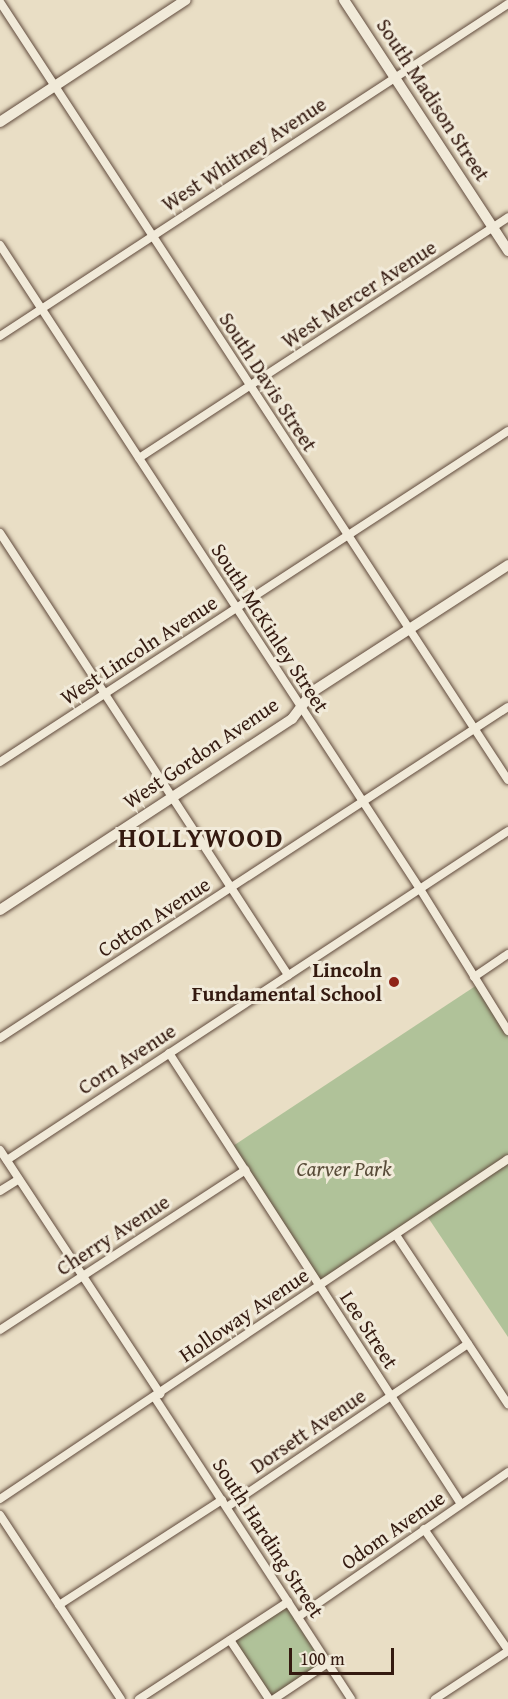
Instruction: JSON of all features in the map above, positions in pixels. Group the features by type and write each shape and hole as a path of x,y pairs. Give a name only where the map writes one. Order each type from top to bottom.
{"street":[{"path":"0,122 186,0"},
{"name":"South Madison Street","path":"345,0 508,251"},
{"name":"South Davis Street","path":"0,2 508,780"},
{"name":"West Whitney Avenue","path":"0,336 508,4"},
{"name":"West Mercer Avenue","path":"138,458 508,217"},
{"name":"South McKinley Street","path":"0,245 420,889 508,1031"},
{"name":"West Lincoln Avenue","path":"0,762 508,431"},
{"path":"0,533 3,546 173,796 288,975"},
{"name":"West Gordon Avenue","path":"0,910 292,719 299,706 312,692 508,565"},
{"name":"Cotton Avenue","path":"0,1038 508,707"},
{"name":"Corn Avenue","path":"7,1160 508,831"},
{"path":"474,977 508,954"},
{"name":"Lee Street","path":"169,1053 461,1504"},
{"name":"South Harding Street","path":"0,1150 351,1699"},
{"name":"Holloway Avenue","path":"0,1499 508,1159"},
{"name":"Cherry Avenue","path":"0,1330 245,1170"},
{"path":"0,1191 20,1179"},
{"path":"396,1235 508,1404"},
{"name":"Dorsett Avenue","path":"59,1605 391,1397 468,1344"},
{"name":"Odom Avenue","path":"298,1617 508,1472"},
{"path":"0,1515 121,1699"},
{"path":"424,1529 508,1650 435,1699"},
{"path":"139,1699 288,1602"},
{"path":"230,1640 269,1699"},
{"path":"274,1699 328,1663"}],"green space":[{"name":"Carver Park","path":"477,985 508,1035 508,1156 320,1282 233,1146"},
{"path":"508,1162 508,1337 427,1216"},
{"path":"288,1604 327,1664 270,1699 232,1640"}],"place":[{"name":"Lincoln Fundamental School","path":"394,982"}],"district":[{"name":"HOLLYWOOD","path":"201,838"}]}
